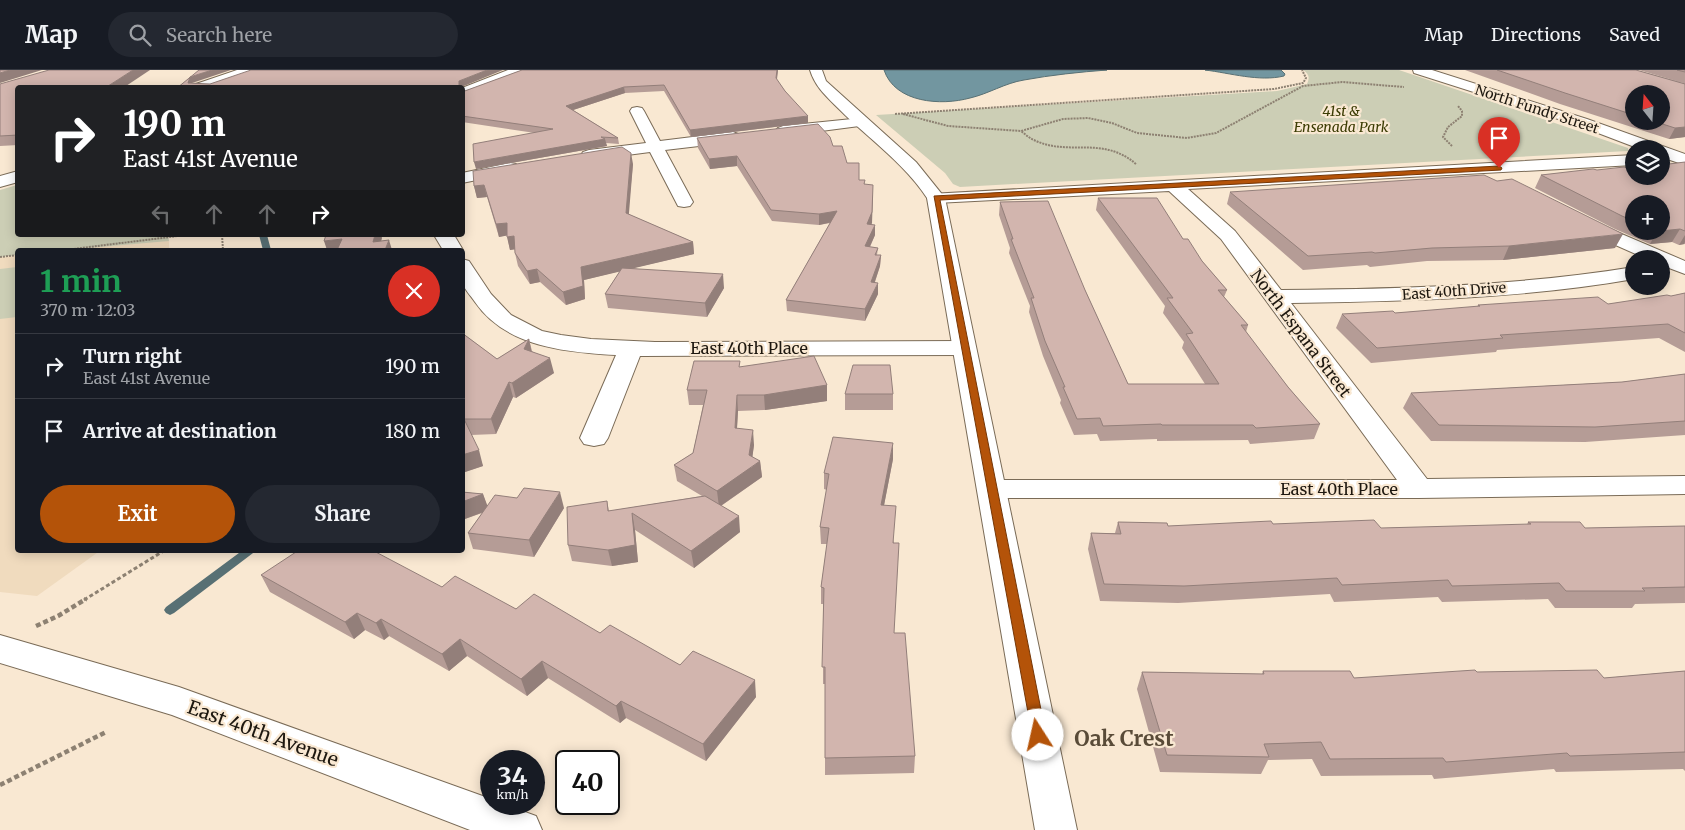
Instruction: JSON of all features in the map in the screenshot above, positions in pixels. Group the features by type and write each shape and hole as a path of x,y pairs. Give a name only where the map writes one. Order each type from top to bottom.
{"street":[{"path":"207,85 250,70"},
{"path":"465,92 520,70"},
{"path":"816,70 820,82 908,162 923,178 936,198 1056,830"},
{"name":"North Fundy Street","path":"1419,70 1582,122 1631,140"},
{"path":"637,111 684,202"},
{"path":"768,133 862,122"},
{"path":"578,156 750,135"},
{"path":"1670,154 1683,158"},
{"path":"1670,158 1683,158"},
{"path":"936,198 1625,161"},
{"path":"465,177 524,166"},
{"path":"1482,169 1513,186"},
{"name":"North Espana Street","path":"1174,186 1228,235 1419,489"},
{"path":"1572,218 1673,266"},
{"path":"445,237 452,248"},
{"name":"East 40th Place","path":"465,270 487,304 512,326 544,338 577,344 631,348 964,348"},
{"name":"East 40th Drive","path":"1273,297 1409,294 1586,281 1625,275"},
{"path":"594,438 631,348"},
{"name":"East 40th Place","path":"992,489 1419,489 1685,485"},
{"name":"East 40th Avenue","path":"0,649 180,702 521,830"}],"path":[{"path":"895,114 1259,91 1303,83 1306,78 1302,70"},
{"path":"889,113 970,129 1021,131 1075,118 1103,121 1137,133 1187,138 1216,133 1302,86 1342,82 1405,87"},
{"path":"1298,85 1302,86"},
{"path":"1453,103 1460,107 1462,116 1448,125 1443,131 1443,137 1447,143 1457,149"},
{"path":"1021,131 1028,138 1050,146 1089,147 1120,153 1129,156 1139,168"},
{"path":"81,248 170,237"},
{"path":"0,257 15,255"},
{"path":"58,616 160,553"},
{"path":"0,785 106,732"}],"shaded area":[{"path":"169,241 169,248 84,248"},
{"path":"15,255 15,553 97,553 37,596 0,592 0,257"}],"green space":[{"name":"41st & Ensenada Park","path":"1303,70 1399,70 1625,147 1625,151 960,187 953,184 945,173 876,115 1277,91 1307,84 1307,73"},
{"path":"15,186 15,237 168,237 169,241 88,248 15,248 15,255 0,257 0,190"},
{"path":"15,267 15,317 0,319 0,269"}],"water":[{"path":"884,70 1107,70 1024,80 977,96 946,102 920,99 908,95 890,81"},
{"path":"1205,70 1281,70 1285,74 1284,76 1274,78 1255,78"}],"building":[{"path":"49,70 133,70 110,85 15,85 15,135 0,136 0,84"},
{"path":"199,70 212,70 191,77"},
{"path":"251,70 487,70 459,81 459,85 181,85 190,77 188,83 210,84"},
{"path":"522,70 777,70 776,78 808,116 690,130 664,85 624,87 566,106 618,138 601,137 605,139 474,162 473,144 553,129 465,116 465,91"},
{"path":"1497,70 1636,70 1685,84 1685,127 1670,126 1670,85 1625,85 1625,112"},
{"path":"818,124 830,137 833,146 842,146 847,163 859,163 859,180 865,180 864,184 873,185 872,212 867,224 875,225 865,246 878,248 875,255 881,255 871,282 878,283 865,309 786,300 837,211 819,214 771,210 737,156 709,159 697,138"},
{"path":"622,147 631,153 626,213 693,242 581,267 583,286 563,292 537,269 527,271 515,253 514,236 507,237 507,223 496,224 484,185 474,186 473,171"},
{"path":"1685,162 1685,231 1680,229 1670,230 1670,195 1625,195 1625,217 1541,175 1624,167 1625,185 1670,185 1670,164"},
{"path":"1484,175 1497,181 1512,179 1623,234 1509,246 1432,248 1308,256 1230,192"},
{"path":"1098,198 1157,198 1183,239 1188,239 1202,261 1227,290 1218,290 1248,325 1241,325 1288,387 1320,424 1256,428 1253,425 1161,424 1103,426 1100,418 1077,419 1045,341 1031,298 1034,298 1011,239 1013,239 1000,202 1048,201 1085,290 1128,384 1219,384 1186,334 1193,333 1167,298 1173,298"},
{"path":"325,237 374,237 373,242 389,240 386,248 338,248 342,239 324,241"},
{"path":"622,268 723,274 705,303 605,294"},
{"path":"1685,293 1685,333 1668,324 1500,335 1503,338 1377,348 1342,314 1393,311 1395,313 1598,297 1608,304"},
{"path":"465,335 497,359 529,339 524,349 550,358 512,383 509,382 491,419 465,419"},
{"path":"814,356 827,385 764,395 737,395 735,428 753,430 749,455 760,461 717,491 674,465 693,453 707,390 687,390 694,361 740,361 739,367"},
{"path":"853,365 890,365 893,394 845,394"},
{"path":"1685,374 1685,421 1595,427 1439,425 1411,393 1622,382"},
{"path":"465,421 479,450 465,454"},
{"path":"833,437 893,443 881,505 896,506 893,543 899,543 894,633 905,633 915,756 825,758 825,667 822,667 824,588 821,587 829,528 820,527 829,474 824,473"},
{"path":"524,488 560,492 529,540 468,533 495,495 517,498"},
{"path":"465,492 483,494 465,501"},
{"path":"705,496 739,516 691,551 632,513 635,545 608,550 568,545 567,507 607,501 608,511"},
{"path":"1374,520 1381,528 1531,524 1528,522 1580,522 1585,528 1685,526 1685,587 1642,588 1645,591 1566,591 1559,583 1452,586 1448,580 1342,585 1337,578 1184,586 1104,584 1091,533 1121,534 1118,522 1167,523 1168,526 1271,521 1273,524"},
{"path":"294,553 378,553 442,587 455,576 516,609 534,594 600,633 610,625 680,665 693,651 755,680 703,744 621,701 616,706 542,661 521,679 460,639 442,654 381,619 376,623 357,613 345,622 261,575"},
{"path":"1475,670 1477,672 1597,670 1604,678 1685,671 1685,752 1570,756 1567,753 1446,762 1443,758 1330,759 1321,742 1264,744 1269,757 1167,755 1142,672 1264,674 1263,671 1350,671 1354,678"}],"waterway":[{"path":"264,237 266,248"},
{"path":"170,610 247,553"}],"district":[{"name":"Oak Crest","path":"1124,738"}],"route":[{"path":"1038,735 936,198 1499,168"}]}
